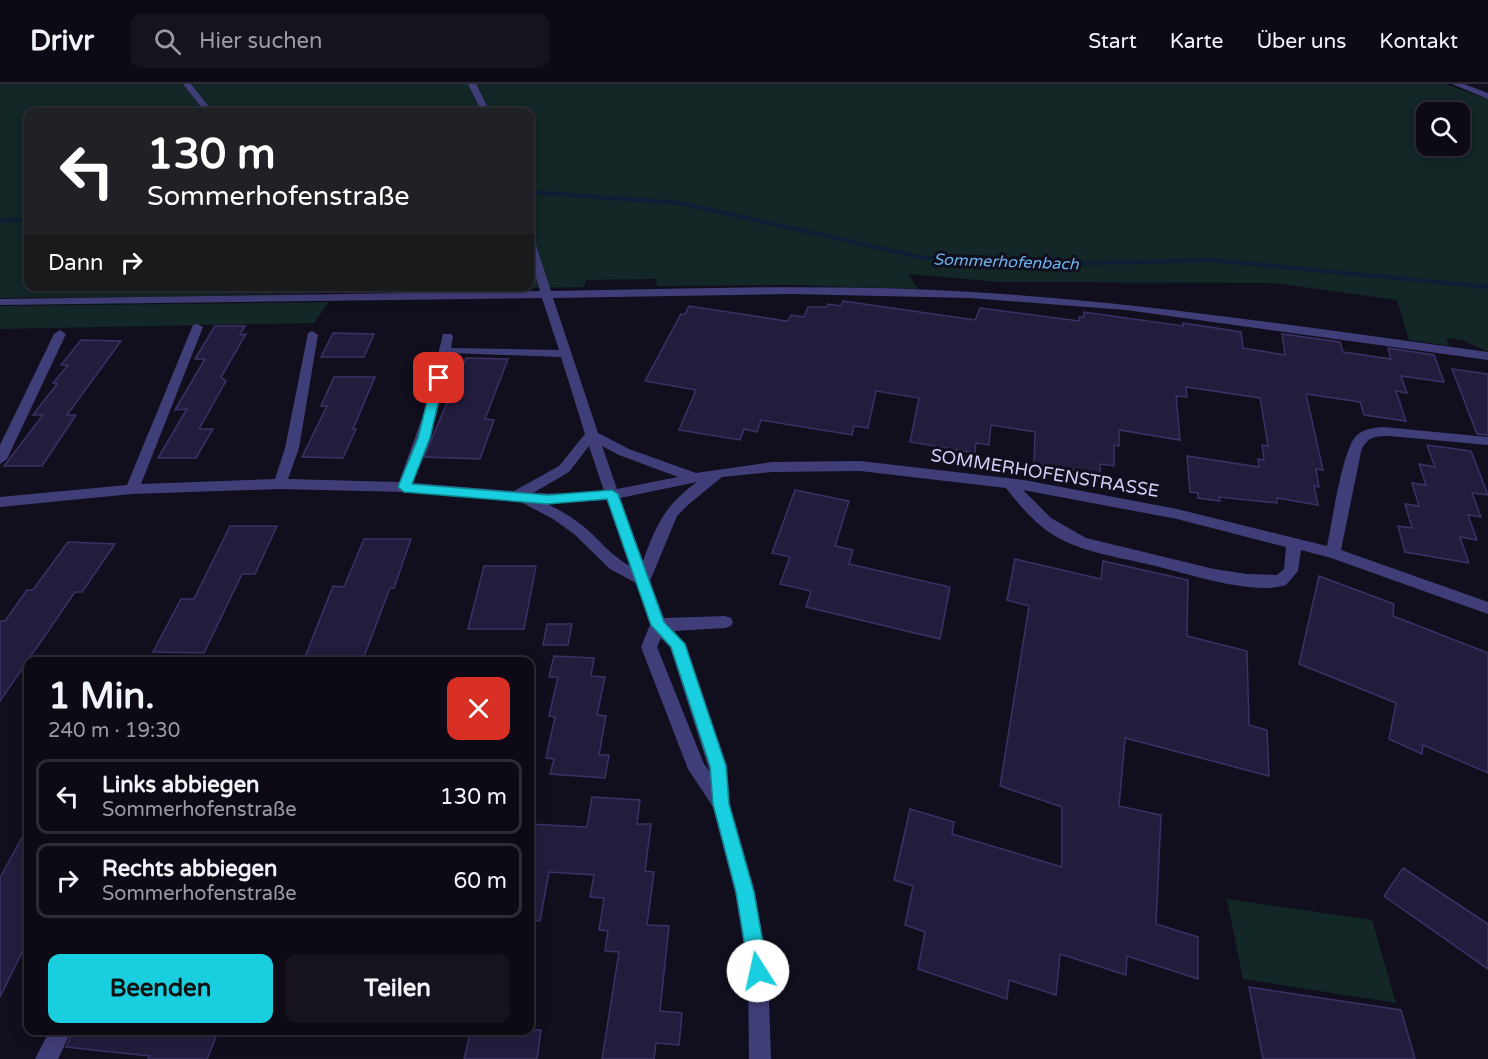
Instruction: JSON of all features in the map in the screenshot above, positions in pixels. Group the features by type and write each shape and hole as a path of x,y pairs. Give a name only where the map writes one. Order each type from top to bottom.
{"street":[{"path":"188,84 206,108"},
{"path":"472,84 484,108"},
{"path":"1456,84 1488,96"},
{"path":"534,254 591,435 658,625 677,644 718,766 721,804 745,892 758,971 760,1059"},
{"path":"172,299 176,291"},
{"path":"0,302 790,291 1018,297 1173,313 1488,356"},
{"path":"132,489 197,327"},
{"path":"0,459 60,334"},
{"path":"280,484 291,448 312,334"},
{"path":"404,487 424,438 443,362 447,336"},
{"path":"455,351 565,353"},
{"path":"1333,554 1353,452 1356,443 1364,435 1373,431 1488,441"},
{"path":"591,435 624,452 693,477"},
{"path":"517,496 564,469 591,435"},
{"name":"SOMMERHOFENSTRASSE","path":"0,502 132,489 280,484 404,487 556,499 612,494 693,477 772,467 860,466 1011,484 1177,514 1333,554 1488,608"},
{"path":"643,580 654,557 667,519 681,503 720,473"},
{"path":"1011,484 1046,524 1083,543 1230,578 1264,582 1281,581 1291,571 1294,543"},
{"path":"517,496 558,515 579,530 615,565 643,580"},
{"path":"658,625 725,622"},
{"path":"658,625 649,647 697,770 721,804"},
{"path":"46,1059 59,1035"}],"green space":[{"path":"0,84 1445,84 1488,99 1488,352 1463,340 1446,338 1450,346 1409,340 1397,300 1274,283 999,282 908,274 918,289 785,285 657,286 656,279 586,280 584,287 534,288 534,108 24,108 24,291 412,291 0,298"},
{"path":"329,302 314,323 0,329 0,306"},
{"path":"1227,899 1372,920 1396,1003 1243,979"}],"building":[{"path":"843,301 975,320 980,308 1079,321 1079,317 1084,317 1084,312 1183,326 1183,323 1241,332 1243,348 1285,355 1282,334 1340,342 1343,352 1391,359 1388,348 1434,355 1444,382 1401,376 1407,393 1396,391 1406,421 1364,415 1360,402 1306,394 1323,470 1316,469 1319,487 1314,486 1318,505 1277,498 1277,503 1219,497 1220,501 1198,498 1198,493 1190,492 1187,456 1259,467 1258,459 1264,460 1262,445 1268,446 1260,398 1186,387 1187,397 1176,396 1180,440 1119,430 1119,446 1114,445 1114,466 1100,464 1100,475 1034,463 1035,432 991,425 989,445 976,443 975,453 910,442 919,398 876,391 868,428 854,426 852,435 761,420 757,432 744,429 740,440 679,430 696,390 645,381 681,314 685,314 689,306 786,321 791,315 804,317 808,307 827,307 828,304 841,306"},
{"path":"215,326 245,326 240,335 246,334 221,377 226,381 199,429 213,429 196,458 158,458 187,409 175,410 205,359 195,359"},
{"path":"333,333 374,334 364,357 321,357"},
{"path":"81,340 121,341 67,415 76,415 42,466 4,466 43,415 33,415 57,384 53,383 68,365 61,365"},
{"path":"466,358 508,359 485,419 494,420 480,459 424,457"},
{"path":"1452,369 1488,374 1488,435 1477,434"},
{"path":"334,377 375,377 343,458 302,457 327,406 321,406"},
{"path":"1427,445 1471,451 1488,495 1472,493 1481,517 1468,515 1477,540 1460,537 1469,563 1405,552 1398,526 1412,528 1405,504 1419,506 1412,483 1426,485 1419,464 1435,467"},
{"path":"795,490 849,501 835,546 853,550 849,564 950,587 940,639 806,607 811,591 780,584 790,557 772,553"},
{"path":"230,526 277,526 255,574 242,574 204,653 153,652 181,599 194,599"},
{"path":"364,539 411,539 394,588 390,588 364,657 305,657 333,586 344,587"},
{"path":"68,542 115,544 82,592 75,592 30,657 24,657 24,666 0,701 0,621 5,621 27,590 33,590"},
{"path":"1015,559 1101,579 1103,561 1188,580 1187,636 1247,651 1249,725 1267,730 1269,776 1125,738 1119,806 1161,815 1156,924 1198,937 1198,979 1127,956 1126,975 1060,954 1056,995 1009,980 1007,999 918,969 925,932 905,925 913,886 894,880 910,809 954,822 952,834 1062,867 1062,807 1000,786 1029,606 1007,600"},
{"path":"484,566 536,566 524,629 468,629"},
{"path":"1319,576 1394,604 1393,616 1488,653 1488,773 1423,745 1422,754 1389,739 1396,703 1299,664"},
{"path":"547,624 572,624 568,645 543,645"},
{"path":"554,656 594,658 591,676 605,677 597,715 606,716 599,755 609,755 605,778 550,774 554,759 546,758 555,717 549,716 558,677 549,677"},
{"path":"592,797 640,800 637,824 651,824 645,871 654,872 647,925 669,926 660,1011 682,1013 679,1045 656,1043 654,1059 602,1059 619,952 605,951 608,931 599,930 604,898 590,897 594,875 549,872 540,921 534,920 534,824 587,827"},
{"path":"24,833 24,948 0,997 0,878"},
{"path":"1403,868 1488,924 1488,969 1384,896"},
{"path":"1249,987 1401,1010 1415,1059 1263,1059"},
{"path":"534,1030 541,1030 537,1059 464,1059 470,1035 534,1035"},
{"path":"72,1035 217,1035 207,1059 148,1059 150,1056 66,1047"}],"waterway":[{"name":"Sommerhofenbach","path":"534,192 680,203 924,258 1061,264 1212,260 1488,287"},
{"name":"Sommerhofenbach","path":"0,221 24,219"}],"route":[{"path":"439,378 424,438 404,487 548,499 599,497 612,494 658,625 677,644 718,766 721,804 745,892 758,971"}]}
